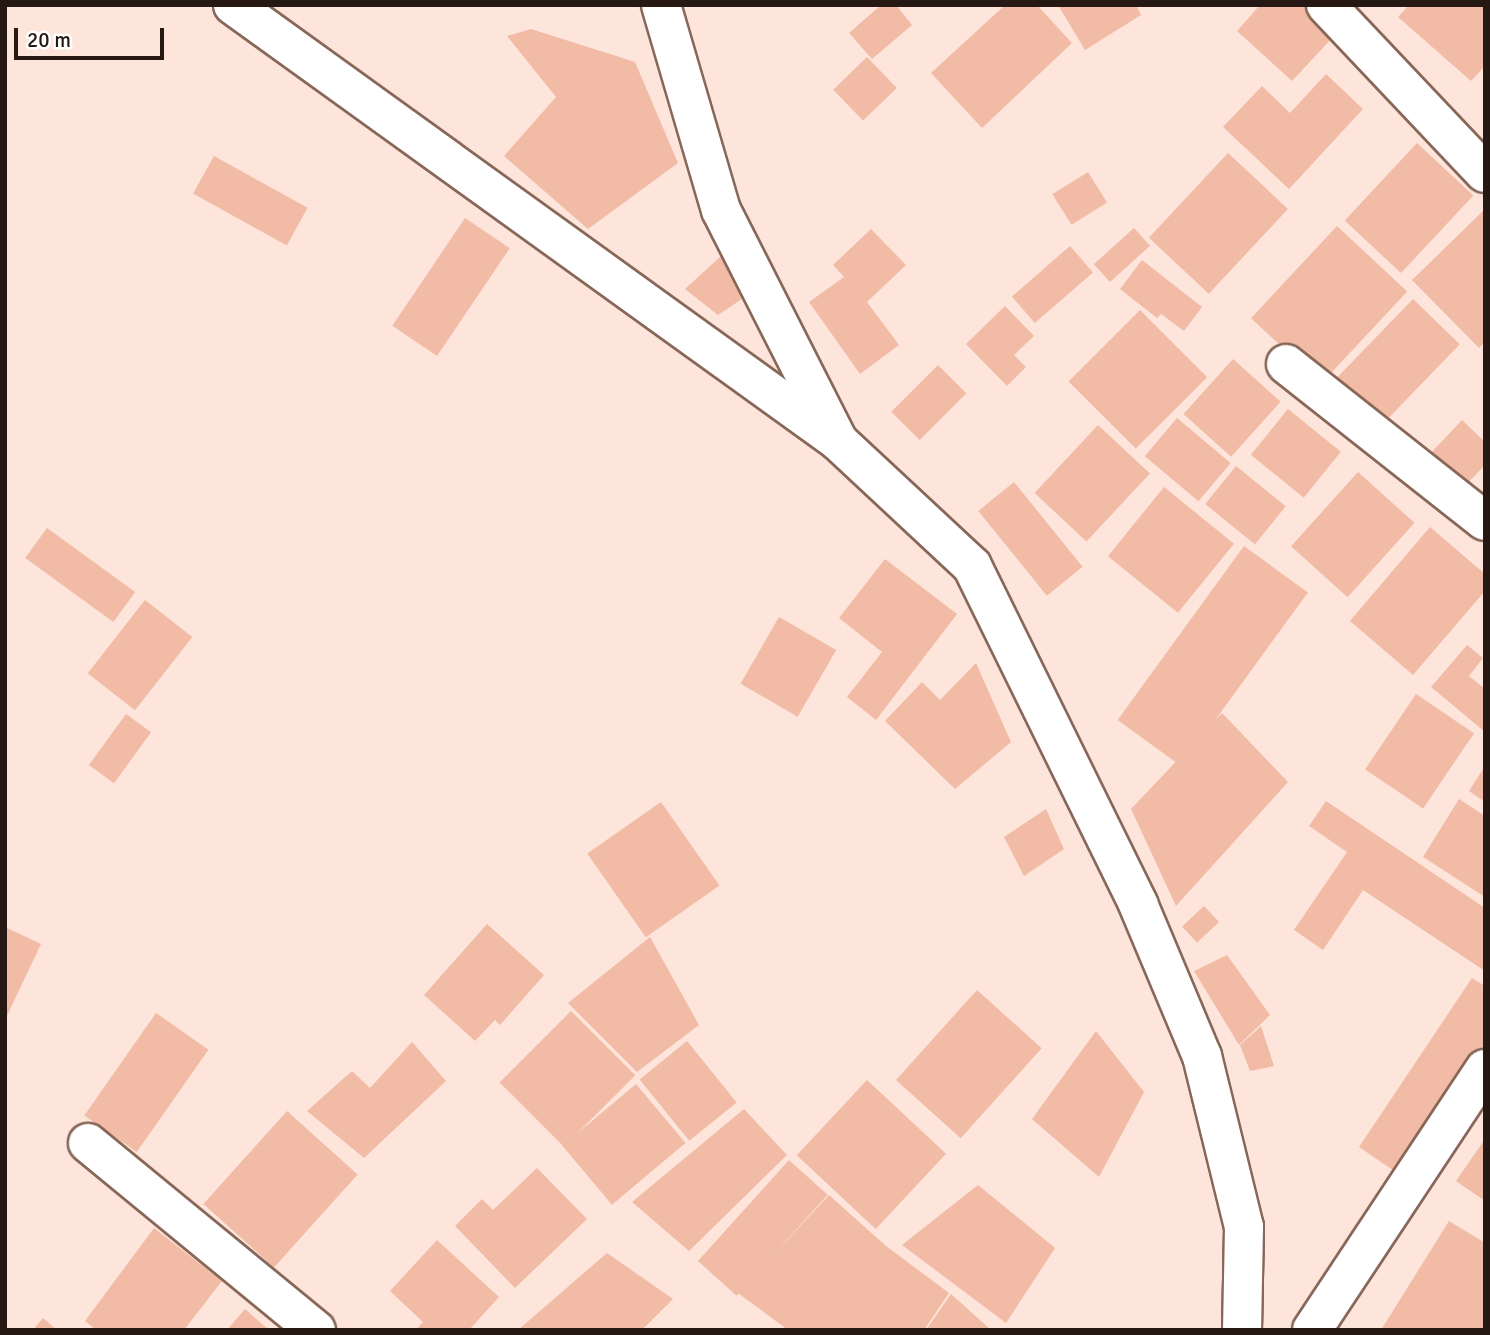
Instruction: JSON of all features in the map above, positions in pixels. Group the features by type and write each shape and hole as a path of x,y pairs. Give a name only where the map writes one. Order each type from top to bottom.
{"street":[{"path":"233,5 838,441 972,566 1138,904 1202,1056 1244,1227 1242,1330"},
{"path":"661,5 721,210 838,441"},
{"path":"1326,5 1485,173"},
{"path":"1286,364 1485,522"},
{"path":"1312,1330 1485,1069"},
{"path":"88,1143 316,1330"}],"building":[{"path":"881,5 896,5 912,25 872,59 849,33"},
{"path":"1005,5 1037,5 1072,43 982,128 931,73"},
{"path":"1058,5 1136,5 1141,15 1085,50"},
{"path":"1260,5 1303,5 1335,35 1292,81 1237,31"},
{"path":"1409,5 1485,5 1485,66 1471,81 1398,17"},
{"path":"531,29 635,62 678,163 588,229 504,156 556,97 507,36"},
{"path":"867,57 897,88 863,121 833,90"},
{"path":"1326,74 1363,109 1289,189 1223,127 1262,86 1290,113"},
{"path":"1417,143 1473,196 1401,273 1345,221"},
{"path":"1228,153 1288,209 1209,294 1149,238"},
{"path":"214,156 308,208 287,245 193,194"},
{"path":"1088,172 1107,203 1071,225 1052,194"},
{"path":"1485,209 1485,342 1479,348 1412,280"},
{"path":"465,218 510,248 437,356 392,326"},
{"path":"1337,226 1407,291 1321,384 1251,318"},
{"path":"1134,228 1150,246 1110,282 1094,264"},
{"path":"871,229 906,265 867,302 899,345 860,374 809,302 844,277 833,265"},
{"path":"1070,246 1093,272 1035,323 1012,297"},
{"path":"721,256 742,299 718,315 685,289"},
{"path":"1142,260 1202,307 1184,331 1161,314 1157,318 1120,289"},
{"path":"1413,299 1460,344 1381,425 1335,380"},
{"path":"1005,306 1034,336 1014,355 1026,367 1007,386 966,344"},
{"path":"1140,310 1207,377 1136,449 1069,381"},
{"path":"1233,359 1281,402 1231,457 1183,414"},
{"path":"938,365 966,393 920,440 891,412"},
{"path":"1288,409 1341,452 1304,498 1251,455"},
{"path":"1177,418 1231,463 1198,501 1145,456"},
{"path":"1462,420 1485,442 1485,465 1462,489 1428,456"},
{"path":"1098,425 1150,473 1087,541 1035,493"},
{"path":"1236,466 1286,506 1255,544 1205,504"},
{"path":"1358,472 1414,523 1348,597 1291,546"},
{"path":"1014,482 1083,567 1047,596 978,511"},
{"path":"1164,487 1234,544 1178,613 1108,556"},
{"path":"1430,527 1485,574 1485,591 1413,675 1350,621"},
{"path":"47,528 135,592 113,622 25,558"},
{"path":"1244,546 1308,592 1182,766 1118,720"},
{"path":"885,559 957,614 876,720 847,697 882,652 839,618"},
{"path":"145,600 192,637 135,710 88,673"},
{"path":"779,617 836,650 798,717 740,684"},
{"path":"1467,645 1483,658 1469,676 1485,689 1485,732 1431,687"},
{"path":"976,663 1011,742 955,789 885,721 922,682 940,700"},
{"path":"1416,694 1474,733 1423,809 1365,769"},
{"path":"1222,713 1288,782 1176,906 1131,809"},
{"path":"126,714 151,732 114,783 89,765"},
{"path":"1485,766 1485,802 1469,791"},
{"path":"1459,799 1485,816 1485,897 1423,857"},
{"path":"1326,801 1485,908 1485,971 1363,890 1323,950 1294,930 1347,852 1309,826"},
{"path":"661,802 720,886 646,937 587,854"},
{"path":"1046,809 1064,849 1024,876 1004,837"},
{"path":"1204,906 1219,922 1197,943 1182,926"},
{"path":"487,924 544,975 500,1025 495,1020 475,1041 424,995"},
{"path":"5,927 41,944 5,1020"},
{"path":"650,937 699,1025 637,1072 568,1003"},
{"path":"1227,955 1270,1015 1239,1045 1194,971"},
{"path":"1472,978 1485,986 1485,1049 1400,1175 1359,1147"},
{"path":"977,990 1042,1048 961,1138 896,1080"},
{"path":"571,1011 635,1075 564,1147 500,1082"},
{"path":"156,1013 208,1050 137,1152 84,1115"},
{"path":"1261,1026 1274,1066 1250,1071 1240,1045"},
{"path":"1096,1031 1144,1092 1099,1177 1032,1119"},
{"path":"687,1041 737,1102 689,1141 640,1079"},
{"path":"412,1042 446,1081 364,1158 307,1111 352,1071 370,1088"},
{"path":"867,1080 946,1154 876,1229 797,1155"},
{"path":"636,1084 685,1143 612,1205 562,1146"},
{"path":"744,1109 787,1155 689,1251 632,1202"},
{"path":"287,1111 358,1175 274,1267 203,1204"},
{"path":"1485,1139 1485,1201 1456,1181"},
{"path":"789,1160 828,1195 737,1296 698,1261"},
{"path":"537,1168 587,1219 515,1288 455,1226 482,1199 493,1210"},
{"path":"978,1185 1055,1248 1006,1323 902,1245"},
{"path":"829,1195 886,1246 949,1293 924,1330 788,1330 738,1293"},
{"path":"1449,1221 1485,1243 1485,1330 1381,1330"},
{"path":"154,1228 222,1281 184,1330 96,1330 85,1321"},
{"path":"437,1240 499,1297 469,1330 416,1330 423,1322 390,1291"},
{"path":"607,1253 673,1299 642,1330 518,1330"},
{"path":"951,1294 991,1330 926,1330"},
{"path":"245,1309 269,1330 227,1330"},
{"path":"43,1318 57,1330 33,1330"}]}
